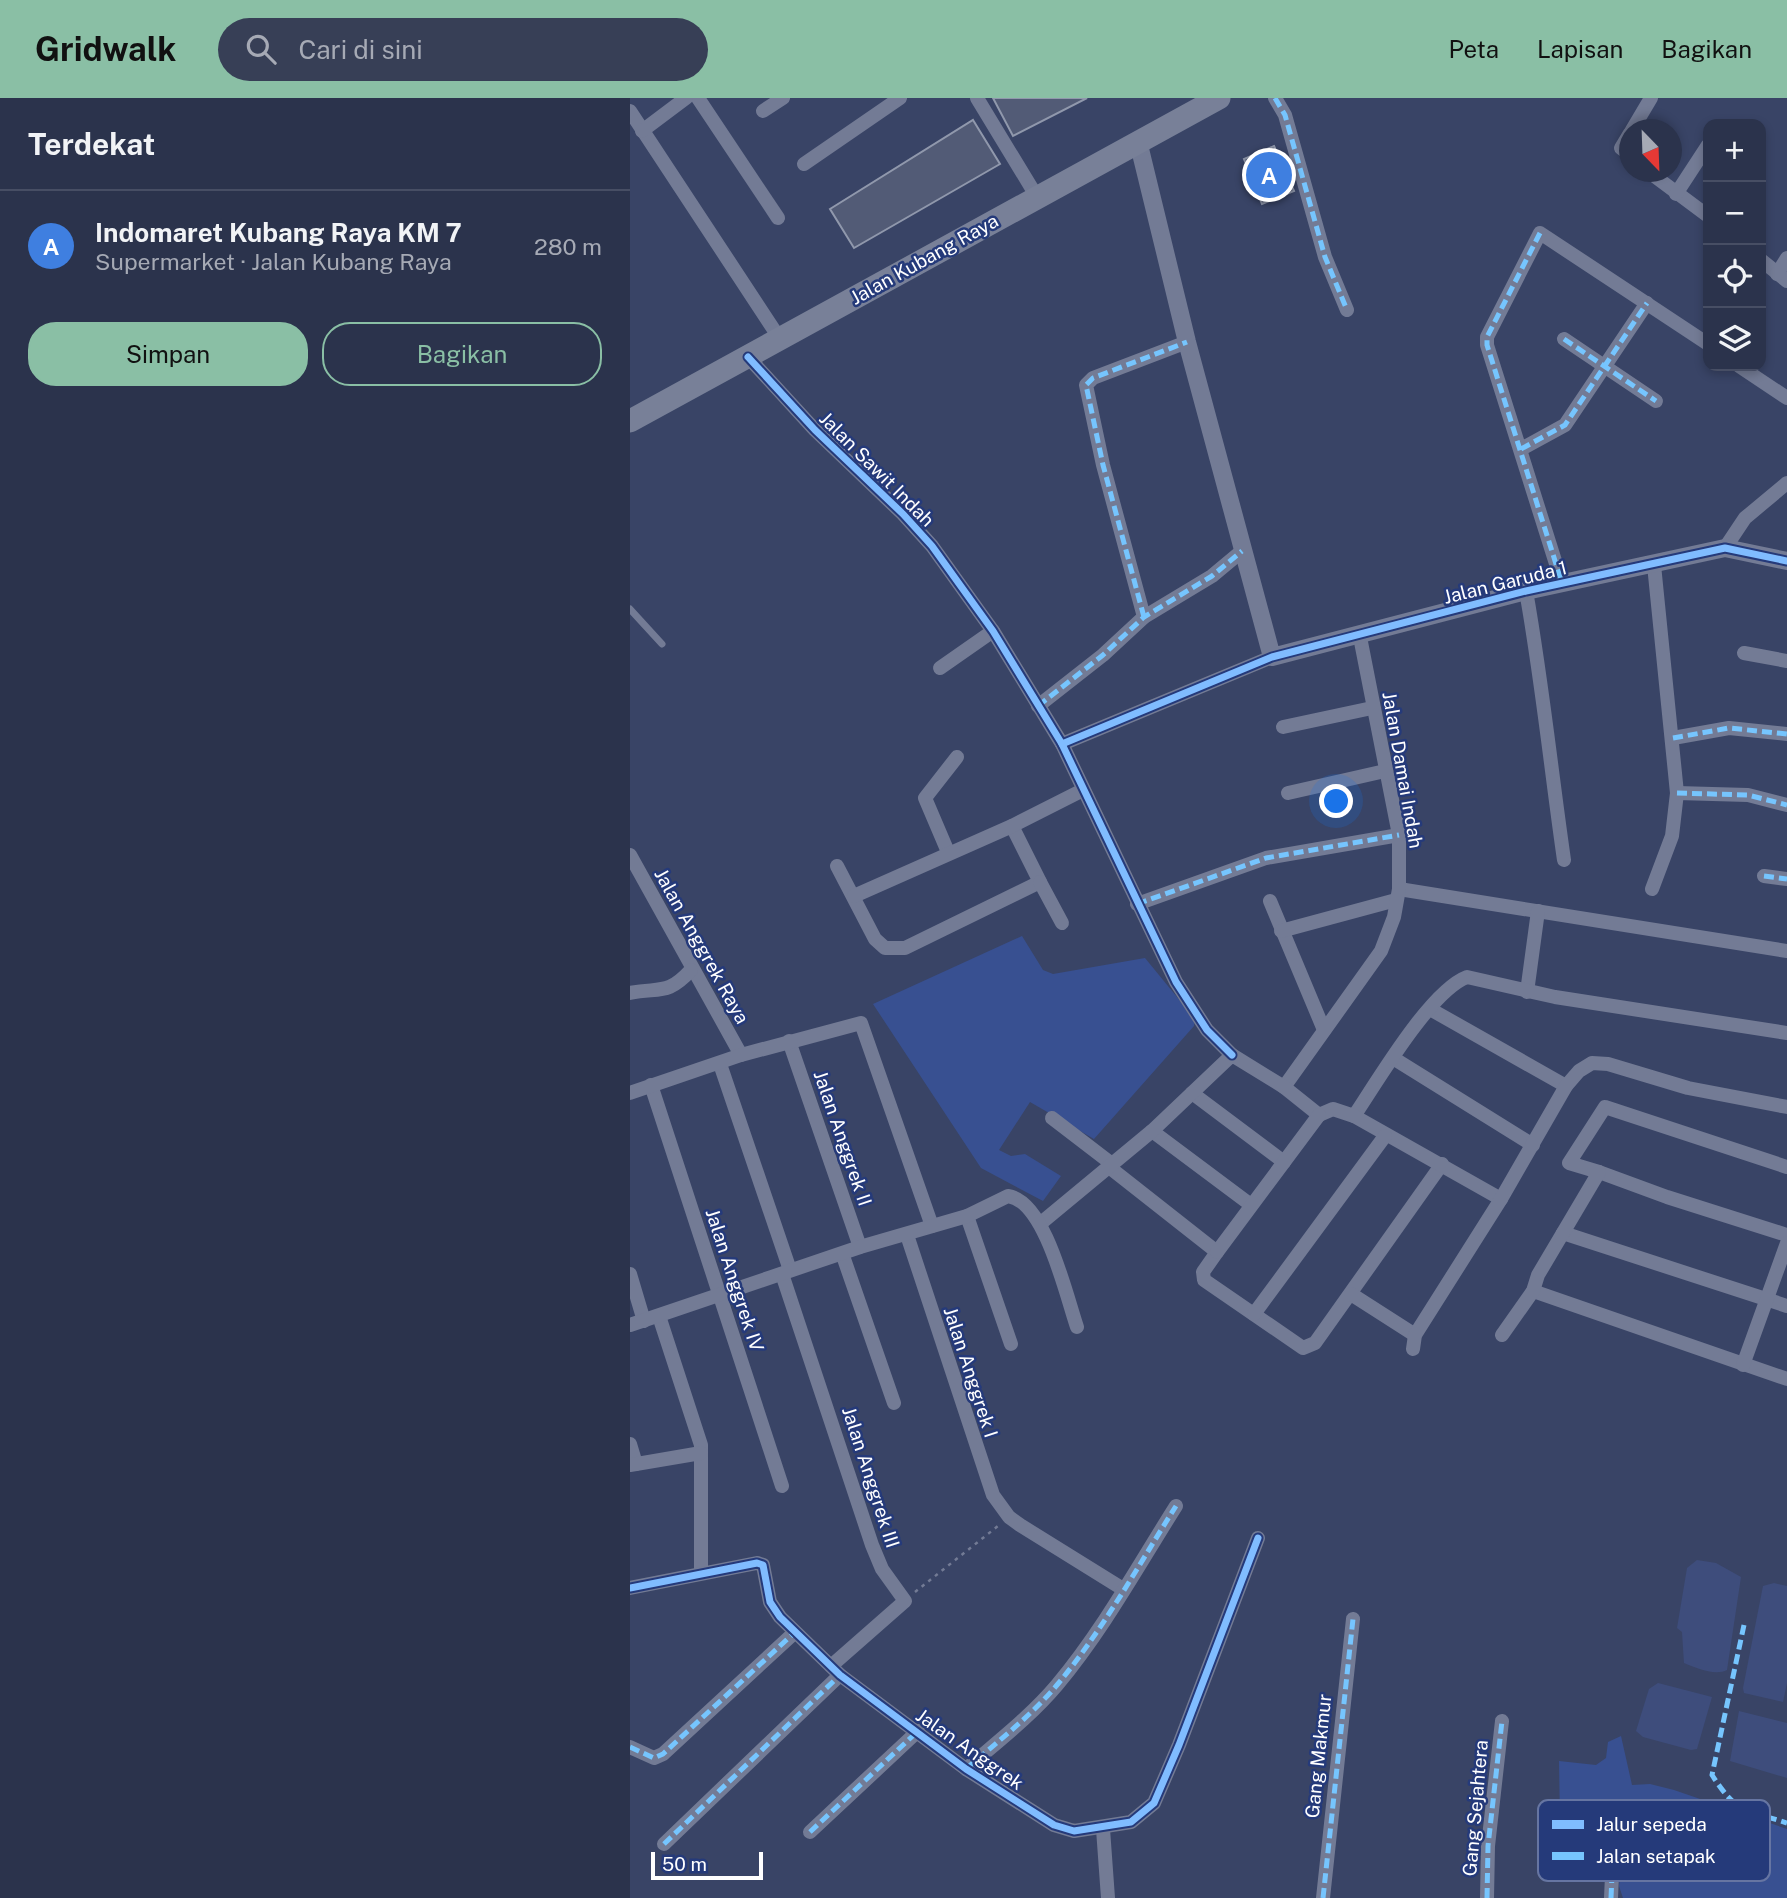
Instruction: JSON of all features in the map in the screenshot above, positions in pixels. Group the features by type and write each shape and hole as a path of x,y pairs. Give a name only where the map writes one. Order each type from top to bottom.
{"highway":[{"name":"Jalan Kubang Raya","path":"630,421 1219,98"}],"street":[{"path":"642,131 686,98"},
{"path":"698,98 778,218"},
{"path":"763,111 783,98"},
{"path":"804,164 900,98"},
{"path":"978,98 1037,197"},
{"path":"1275,98 1285,115 1325,257 1347,310"},
{"path":"1639,119 1651,98"},
{"path":"630,111 779,339"},
{"path":"1062,744 1272,657 1187,342 1138,141"},
{"path":"1676,194 1703,153"},
{"path":"1661,182 1703,213"},
{"path":"1562,583 1486,337 1540,233 1703,341"},
{"path":"1766,264 1782,278 1787,258"},
{"path":"1521,449 1564,425 1647,303"},
{"path":"1563,339 1656,401"},
{"path":"1144,617 1103,465 1086,385 1093,378 1187,342"},
{"name":"Jalan Sawit Indah","path":"748,356 815,430 888,498 932,546 993,631 1062,744 1176,982 1207,1030 1232,1055 1284,1087 1319,1115"},
{"path":"1746,371 1787,398"},
{"path":"1726,548 1745,518 1787,483"},
{"name":"Jalan Garuda 1","path":"1272,657 1360,637 1526,591 1726,548 1787,561"},
{"path":"1038,706 1103,655 1144,617 1212,576 1242,551"},
{"path":"1651,889 1672,836 1677,793 1654,565"},
{"path":"1526,591 1542,681 1547,744 1564,860"},
{"path":"940,667 993,631"},
{"name":"Jalan Damai Indah","path":"1284,1087 1386,943 1397,895 1399,835 1360,637"},
{"path":"1744,653 1787,661"},
{"path":"1283,727 1372,708"},
{"path":"1672,738 1729,728 1787,734"},
{"path":"948,852 925,799 957,757"},
{"path":"1288,793 1385,771"},
{"path":"854,896 948,852 1012,826 1083,790"},
{"path":"1677,793 1748,795 1787,805"},
{"path":"1012,826 1062,923"},
{"path":"1137,904 1266,859 1399,835"},
{"name":"Jalan Anggrek Raya","path":"630,855 691,970 741,1055"},
{"path":"837,866 875,939 885,948 894,950 905,948 1040,882"},
{"path":"1764,876 1787,879"},
{"path":"1281,931 1397,895 1538,911 1787,951"},
{"path":"1270,901 1324,1030"},
{"path":"1528,992 1538,911"},
{"path":"630,993 655,992 675,986 691,970"},
{"path":"1354,1116 1430,1009 1456,981 1467,978 1528,992 1787,1033"},
{"path":"1430,1009 1566,1086"},
{"path":"630,1093 741,1055 861,1023 865,1028 932,1226"},
{"name":"Jalan Anggrek II","path":"789,1041 860,1247"},
{"path":"1041,1223 1153,1131 1232,1055"},
{"path":"1393,1058 1533,1145"},
{"name":"Jalan Anggrek III","path":"720,1063 872,1545 882,1569 905,1601"},
{"path":"1350,1294 1414,1342 1566,1086 1579,1071 1592,1063 1608,1064 1688,1088 1787,1107"},
{"name":"Jalan Anggrek IV","path":"651,1085 782,1486"},
{"path":"1192,1093 1284,1162"},
{"path":"1787,1167 1605,1107 1569,1163 1787,1235"},
{"path":"1442,1164 1309,1348 1303,1348 1204,1280 1203,1272 1251,1205 1319,1115 1333,1109 1354,1116 1385,1136 1442,1164 1501,1199"},
{"path":"1052,1118 1217,1251"},
{"path":"1153,1131 1251,1205"},
{"path":"1254,1314 1385,1136"},
{"path":"1502,1335 1533,1291 1538,1275 1599,1172"},
{"path":"644,1320 786,1272 843,1256 860,1247 967,1216 1011,1196 1029,1207 1041,1223 1077,1326"},
{"path":"967,1216 1011,1344"},
{"path":"1563,1233 1787,1306"},
{"name":"Jalan Anggrek I","path":"907,1235 979,1459 993,1495 1009,1517"},
{"path":"1743,1365 1787,1243"},
{"path":"843,1256 894,1403"},
{"path":"630,1274 644,1320 702,1453 701,1573 630,1588"},
{"path":"1533,1291 1787,1379"},
{"path":"630,1444 633,1465 702,1453"},
{"path":"966,1769 1025,1718 1056,1686 1085,1648 1176,1506"},
{"path":"1009,1517 1123,1589"},
{"name":"Jalan Anggrek","path":"701,1573 757,1563 763,1565 770,1602 794,1633 835,1671 966,1769 1054,1825 1074,1831 1103,1829 1132,1822 1154,1803 1258,1538"},
{"path":"664,1844 905,1601"},
{"name":"Gang Makmur","path":"1323,1898 1353,1619"},
{"path":"630,1747 654,1758 663,1754 794,1633"},
{"name":"Gang Sejahtera","path":"1487,1898 1488,1846 1502,1721"},
{"path":"810,1832 918,1731"},
{"path":"1103,1829 1108,1898"}],"lane":[{"path":"630,609 662,644"}],"path":[{"path":"905,1601 1009,1517"}],"shaded area":[{"path":"1022,936 1043,970 1053,974 1145,958 1195,1019 1194,1026 1094,1139 1030,1102 999,1150 1011,1156 1025,1154 1061,1176 1043,1201 981,1168 873,1004"},
{"path":"1697,1560 1716,1563 1741,1577 1727,1670 1722,1672 1706,1671 1684,1663 1682,1632 1677,1628 1687,1568"},
{"path":"1774,1583 1787,1586 1787,1683 1783,1702 1744,1693 1743,1688 1763,1586"},
{"path":"1658,1683 1712,1697 1697,1749 1691,1750 1643,1737 1636,1731 1649,1689"},
{"path":"1739,1711 1787,1723 1787,1778 1730,1761"},
{"path":"1621,1736 1632,1785 1650,1784 1703,1800 1560,1800 1559,1761 1596,1765 1606,1758 1608,1742"},
{"path":"1770,1823 1787,1829 1787,1898 1623,1898 1620,1881 1770,1881"}],"building":[{"path":"993,98 1087,98 1013,136"},
{"path":"973,120 1000,164 854,248 830,209"},
{"path":"1274,146 1294,191 1262,204 1244,159"}],"marked path":[{"path":"1275,98 1285,115 1325,257 1347,310"},
{"path":"1540,233 1487,337 1487,345 1562,583"},
{"path":"1521,449 1565,425 1647,303"},
{"path":"1564,339 1656,401"},
{"path":"1144,617 1103,465 1086,385 1093,378 1187,342"},
{"path":"1038,706 1103,655 1144,617 1212,576 1242,551"},
{"path":"1673,738 1729,728 1787,734"},
{"path":"1677,793 1748,795 1787,805"},
{"path":"1137,904 1266,858 1399,835"},
{"path":"1764,876 1787,879"},
{"path":"966,1769 1025,1719 1074,1664 1105,1620 1176,1506"},
{"path":"1323,1898 1353,1619"},
{"path":"1732,1800 1712,1775 1744,1625"},
{"path":"630,1747 654,1758 663,1754 794,1633"},
{"path":"664,1844 840,1675"},
{"path":"1487,1898 1488,1846 1502,1721"},
{"path":"810,1832 918,1731"},
{"path":"1770,1818 1787,1823"},
{"path":"1611,1898 1612,1881"}],"cycle path":[{"path":"748,357 815,430 903,514 932,546 993,631 1062,744 1176,982 1207,1030 1232,1055"},
{"path":"1062,744 1272,657 1526,591 1725,548 1787,561"},
{"path":"630,1588 757,1563 763,1565 770,1602 780,1617 840,1675 966,1769 1054,1825 1074,1831 1131,1822 1154,1803 1258,1538"}],"place":[{"name":"Indomaret Kubang Raya KM 7","path":"1269,175"}]}
